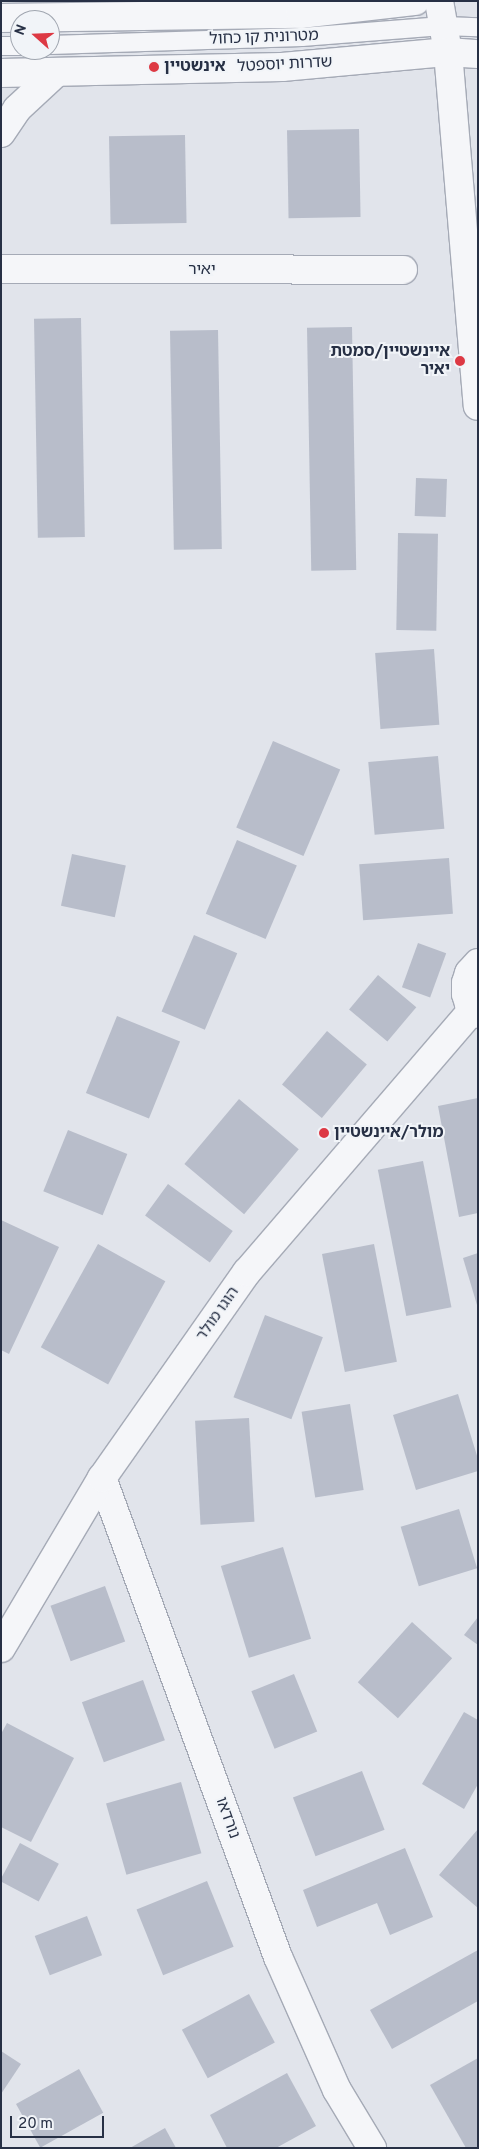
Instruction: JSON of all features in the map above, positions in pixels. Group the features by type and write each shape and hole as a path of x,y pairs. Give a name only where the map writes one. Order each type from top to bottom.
{"street":[{"path":"1,18 301,14 415,1"},
{"path":"441,14 448,52 476,351 478,406"},
{"name":"שדרות יוספטל","path":"1,73 282,67 448,52 478,54"},
{"path":"1,133 17,109 57,72"},
{"name":"יאיר","path":"1,269 403,270"},
{"path":"476,1012 469,1004 466,994 466,983 470,973 478,963"},
{"name":"הוגו מולר","path":"1,1648 102,1478 247,1272 476,1012"},
{"name":"נורדאו","path":"102,1478 278,1957 337,2090 372,2148"}],"lane":[{"name":"מטרונית קו כחול","path":"60,45 302,38 441,14 478,28"}],"building":[{"path":"359,129 361,217 289,218 287,130"},
{"path":"185,135 187,223 111,224 109,136"},
{"path":"81,318 85,537 38,538 34,319"},
{"path":"352,327 356,570 311,571 307,328"},
{"path":"218,330 222,549 174,550 170,331"},
{"path":"416,478 447,479 446,517 415,516"},
{"path":"398,533 438,534 436,631 396,630"},
{"path":"434,649 439,725 380,729 375,653"},
{"path":"273,741 340,770 303,856 236,828"},
{"path":"438,756 444,829 375,835 368,762"},
{"path":"237,840 297,865 266,939 206,914"},
{"path":"72,854 126,865 115,917 61,906"},
{"path":"449,858 453,914 363,920 359,864"},
{"path":"194,935 237,953 205,1030 162,1011"},
{"path":"418,943 446,953 430,997 402,987"},
{"path":"378,975 416,1007 387,1042 349,1009"},
{"path":"117,1016 180,1041 149,1118 86,1093"},
{"path":"327,1031 367,1064 322,1118 282,1085"},
{"path":"478,1098 478,1213 459,1217 438,1106"},
{"path":"239,1099 299,1149 244,1214 184,1164"},
{"path":"68,1130 127,1154 103,1215 43,1191"},
{"path":"423,1161 451,1307 406,1316 378,1170"},
{"path":"168,1184 233,1231 210,1263 145,1216"},
{"path":"1,1220 59,1247 9,1354 1,1350"},
{"path":"98,1244 165,1281 108,1385 41,1347"},
{"path":"374,1244 397,1362 345,1372 322,1254"},
{"path":"478,1253 478,1305 477,1305 463,1258"},
{"path":"265,1315 323,1337 291,1419 233,1397"},
{"path":"458,1394 478,1459 478,1471 416,1490 393,1415"},
{"path":"350,1404 364,1490 315,1498 302,1412"},
{"path":"249,1418 254,1522 201,1525 195,1421"},
{"path":"459,1509 477,1568 419,1586 401,1527"},
{"path":"283,1547 311,1639 249,1658 221,1566"},
{"path":"105,1586 125,1641 71,1661 50,1606"},
{"path":"478,1617 478,1645 464,1635"},
{"path":"412,1622 452,1658 398,1718 358,1682"},
{"path":"294,1674 317,1731 275,1749 251,1691"},
{"path":"143,1680 165,1740 104,1762 82,1702"},
{"path":"464,1712 478,1720 478,1784 464,1809 422,1784"},
{"path":"7,1723 74,1758 31,1842 1,1827 1,1734"},
{"path":"362,1771 385,1830 315,1856 293,1798"},
{"path":"181,1782 201,1853 126,1875 106,1803"},
{"path":"478,1829 478,1908 439,1875"},
{"path":"20,1843 59,1864 39,1902 1,1882"},
{"path":"405,1848 433,1917 390,1935 377,1903 317,1927 303,1890"},
{"path":"207,1881 234,1947 163,1975 137,1909"},
{"path":"87,1916 102,1955 50,1975 35,1936"},
{"path":"478,1950 478,2001 392,2049 370,2010"},
{"path":"249,1994 275,2043 208,2078 182,2030"},
{"path":"1,2051 21,2064 1,2094"},
{"path":"478,2058 478,2148 466,2148 430,2085"},
{"path":"79,2069 103,2113 40,2148 16,2104"},
{"path":"287,2073 316,2126 276,2148 227,2148 210,2115"},
{"path":"165,2128 176,2148 130,2148"}],"place":[{"name":"אינשטיין","path":"154,67"},
{"name":"איינשטיין/סמטת יאיר","path":"460,361"},
{"name":"מולר/איינשטיין","path":"324,1133"}]}
